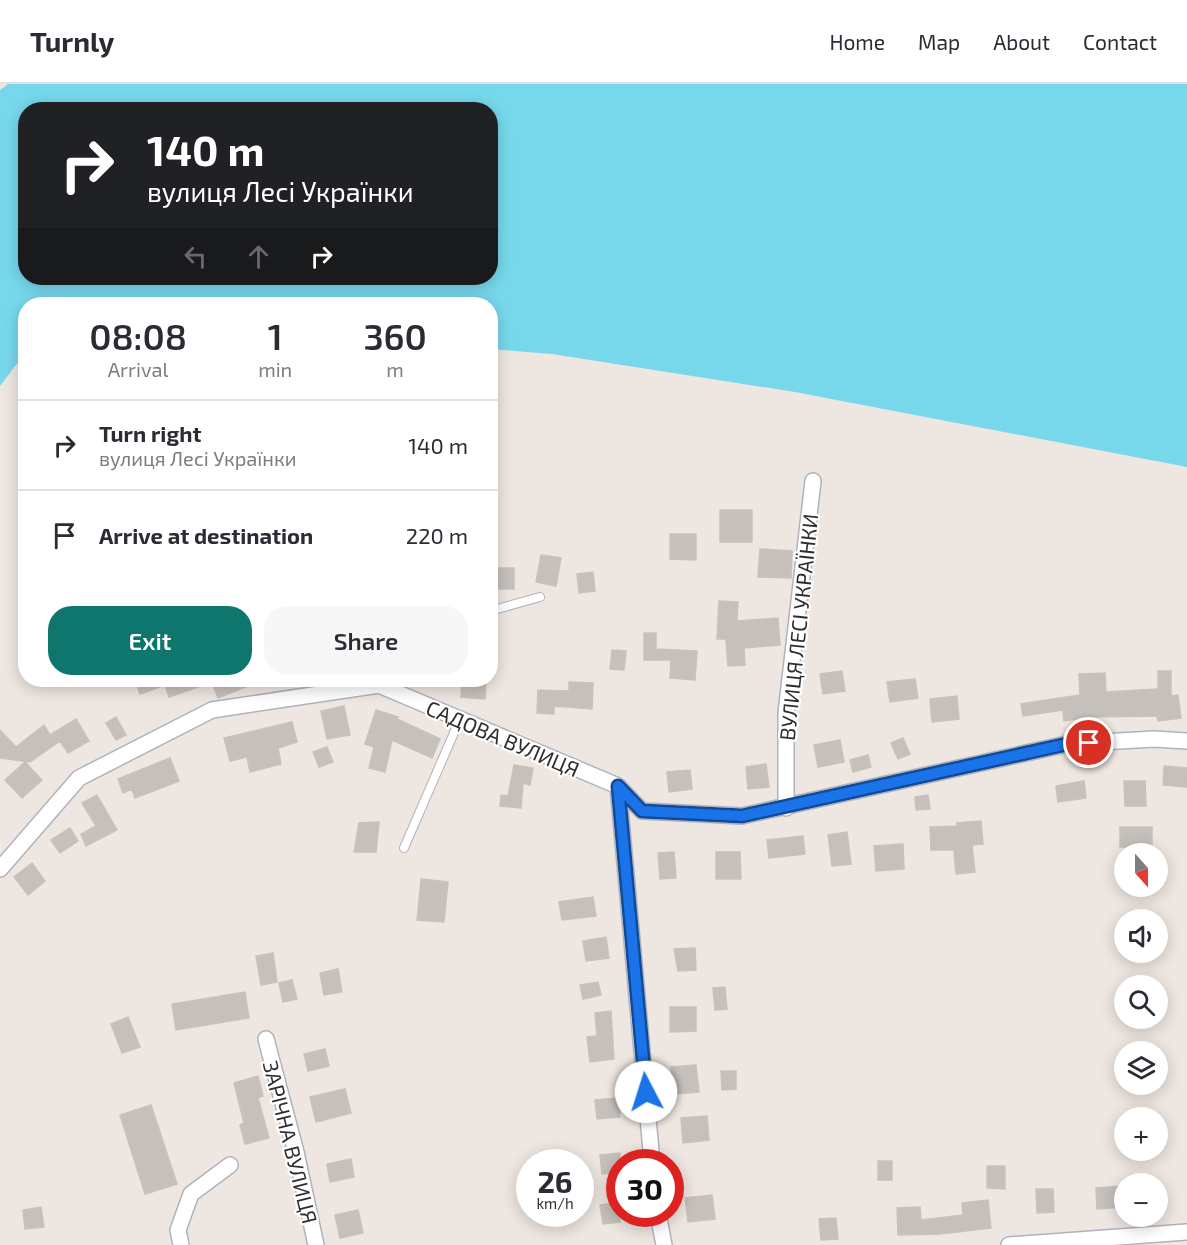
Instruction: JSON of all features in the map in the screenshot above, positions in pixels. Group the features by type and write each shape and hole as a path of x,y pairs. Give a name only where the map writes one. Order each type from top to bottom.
{"street":[{"name":"ВУЛИЦЯ ЛЕСІ УКРАЇНКИ","path":"786,808 786,713 813,481"},
{"name":"САДОВА ВУЛИЦЯ","path":"0,869 79,778 212,710 352,687"},
{"name":"САДОВА ВУЛИЦЯ","path":"392,687 459,719 618,786"},
{"path":"618,786 642,811 742,816 987,764 1067,744 1154,739 1187,741"},
{"path":"618,786 651,1149"},
{"name":"ЗАРІЧНА ВУЛИЦЯ","path":"266,1039 298,1162 316,1245"},
{"path":"181,1245 178,1230 191,1194 230,1165"},
{"path":"661,1227 664,1245"},
{"path":"1009,1245 1187,1232"}],"lane":[{"path":"498,609 540,597"},
{"path":"404,848 459,719"}],"water":[{"path":"8,84 1187,84 1187,467 795,392 552,354 498,350 498,297 18,297 18,362 0,386 0,90"}],"building":[{"path":"720,510 752,510 752,542 720,542"},
{"path":"670,534 696,534 696,560 670,559"},
{"path":"760,549 792,551 791,578 758,577"},
{"path":"541,555 561,558 556,586 536,582"},
{"path":"498,568 514,568 514,589 498,589"},
{"path":"593,572 595,591 579,593 577,574"},
{"path":"719,601 738,602 737,621 778,618 780,645 744,648 745,665 728,666 726,639 717,639"},
{"path":"644,633 656,633 656,649 697,651 695,680 670,678 671,660 644,660"},
{"path":"612,650 626,651 624,670 610,669"},
{"path":"842,671 845,691 823,694 820,674"},
{"path":"1158,671 1171,671 1171,696 1178,695 1181,718 1158,721 1157,716 1089,717 1064,721 1063,710 1023,716 1021,704 1080,695 1079,674 1105,673 1106,692 1158,689"},
{"path":"915,679 918,698 890,702 887,682"},
{"path":"569,682 593,683 592,709 554,706 554,714 537,713 538,690 569,691"},
{"path":"138,687 159,687 140,694"},
{"path":"166,687 198,687 169,697"},
{"path":"214,687 246,687 218,698"},
{"path":"462,687 486,687 485,699 461,697"},
{"path":"957,696 959,719 932,722 930,699"},
{"path":"344,706 350,735 327,739 321,711"},
{"path":"376,710 398,717 397,719 440,739 432,758 392,740 385,772 369,768 374,747 365,744"},
{"path":"116,717 126,735 116,740 106,723"},
{"path":"76,719 89,741 68,753 60,741 30,762 0,758 0,730 16,747 44,725 50,735"},
{"path":"292,722 297,742 278,748 281,764 250,772 247,757 230,761 224,738"},
{"path":"903,738 910,754 898,759 891,743"},
{"path":"840,740 844,762 818,767 814,745"},
{"path":"327,747 333,762 319,767 313,752"},
{"path":"868,755 871,767 853,772 850,760"},
{"path":"170,758 179,781 135,798 132,789 123,793 118,779"},
{"path":"25,762 42,780 22,798 5,780"},
{"path":"766,764 769,787 748,789 746,767"},
{"path":"514,765 533,768 530,785 523,783 521,808 500,806 501,795 508,796"},
{"path":"1164,766 1187,768 1187,787 1163,785"},
{"path":"690,770 692,789 669,792 667,772"},
{"path":"1084,781 1086,798 1058,802 1056,786"},
{"path":"1124,781 1145,781 1146,806 1125,806"},
{"path":"97,795 117,830 86,846 81,834 96,826 82,803"},
{"path":"928,795 930,809 916,810 915,797"},
{"path":"981,821 983,844 972,845 975,872 956,874 954,850 931,850 930,827 957,826 957,823"},
{"path":"379,822 376,852 354,852 359,823"},
{"path":"1120,827 1152,827 1152,843 1120,843"},
{"path":"70,828 78,841 60,853 51,840"},
{"path":"847,832 851,864 832,866 828,835"},
{"path":"803,836 805,854 769,858 767,840"},
{"path":"903,844 904,869 876,871 874,846"},
{"path":"674,852 676,878 660,879 658,853"},
{"path":"716,852 740,852 741,879 716,879"},
{"path":"32,863 45,881 28,895 14,877"},
{"path":"421,879 448,882 444,922 417,920"},
{"path":"593,897 596,916 562,920 559,902"},
{"path":"606,937 609,958 586,961 583,941"},
{"path":"695,948 696,970 678,971 674,949"},
{"path":"273,953 277,982 261,985 256,956"},
{"path":"338,969 342,992 324,995 320,973"},
{"path":"292,980 297,999 283,1002 279,983"},
{"path":"598,982 601,995 583,999 580,985"},
{"path":"725,987 727,1009 715,1010 713,988"},
{"path":"245,992 249,1018 176,1030 172,1004"},
{"path":"670,1007 696,1007 696,1031 670,1032"},
{"path":"611,1011 614,1059 590,1062 587,1037 597,1036 595,1013"},
{"path":"128,1017 140,1047 122,1053 111,1024"},
{"path":"325,1049 329,1066 308,1071 304,1054"},
{"path":"696,1065 699,1092 673,1094 671,1067"},
{"path":"721,1071 736,1071 736,1089 722,1090"},
{"path":"258,1076 263,1096 258,1098 269,1138 245,1144 240,1125 244,1123 234,1083"},
{"path":"345,1089 351,1113 316,1122 310,1097"},
{"path":"619,1098 620,1117 597,1119 595,1100"},
{"path":"151,1105 177,1184 145,1194 120,1115"},
{"path":"707,1116 709,1140 683,1143 681,1118"},
{"path":"606,1154 606,1174 602,1174 600,1155"},
{"path":"351,1159 354,1177 330,1182 327,1164"},
{"path":"878,1161 892,1161 892,1180 878,1180"},
{"path":"987,1166 1005,1166 1005,1189 987,1188"},
{"path":"1114,1187 1114,1208 1097,1209 1096,1188"},
{"path":"1036,1189 1053,1189 1054,1212 1037,1213"},
{"path":"712,1195 715,1219 688,1222 685,1198"},
{"path":"988,1200 991,1228 940,1234 898,1235 897,1208 920,1207 921,1220 963,1215 962,1203"},
{"path":"606,1204 606,1224 603,1224 600,1205"},
{"path":"41,1207 44,1227 25,1229 23,1210"},
{"path":"358,1210 363,1233 340,1238 335,1215"},
{"path":"836,1218 838,1239 821,1240 819,1219"}],"route":[{"path":"646,1092 618,786 642,811 742,816 987,764 1067,744 1089,743"}]}
